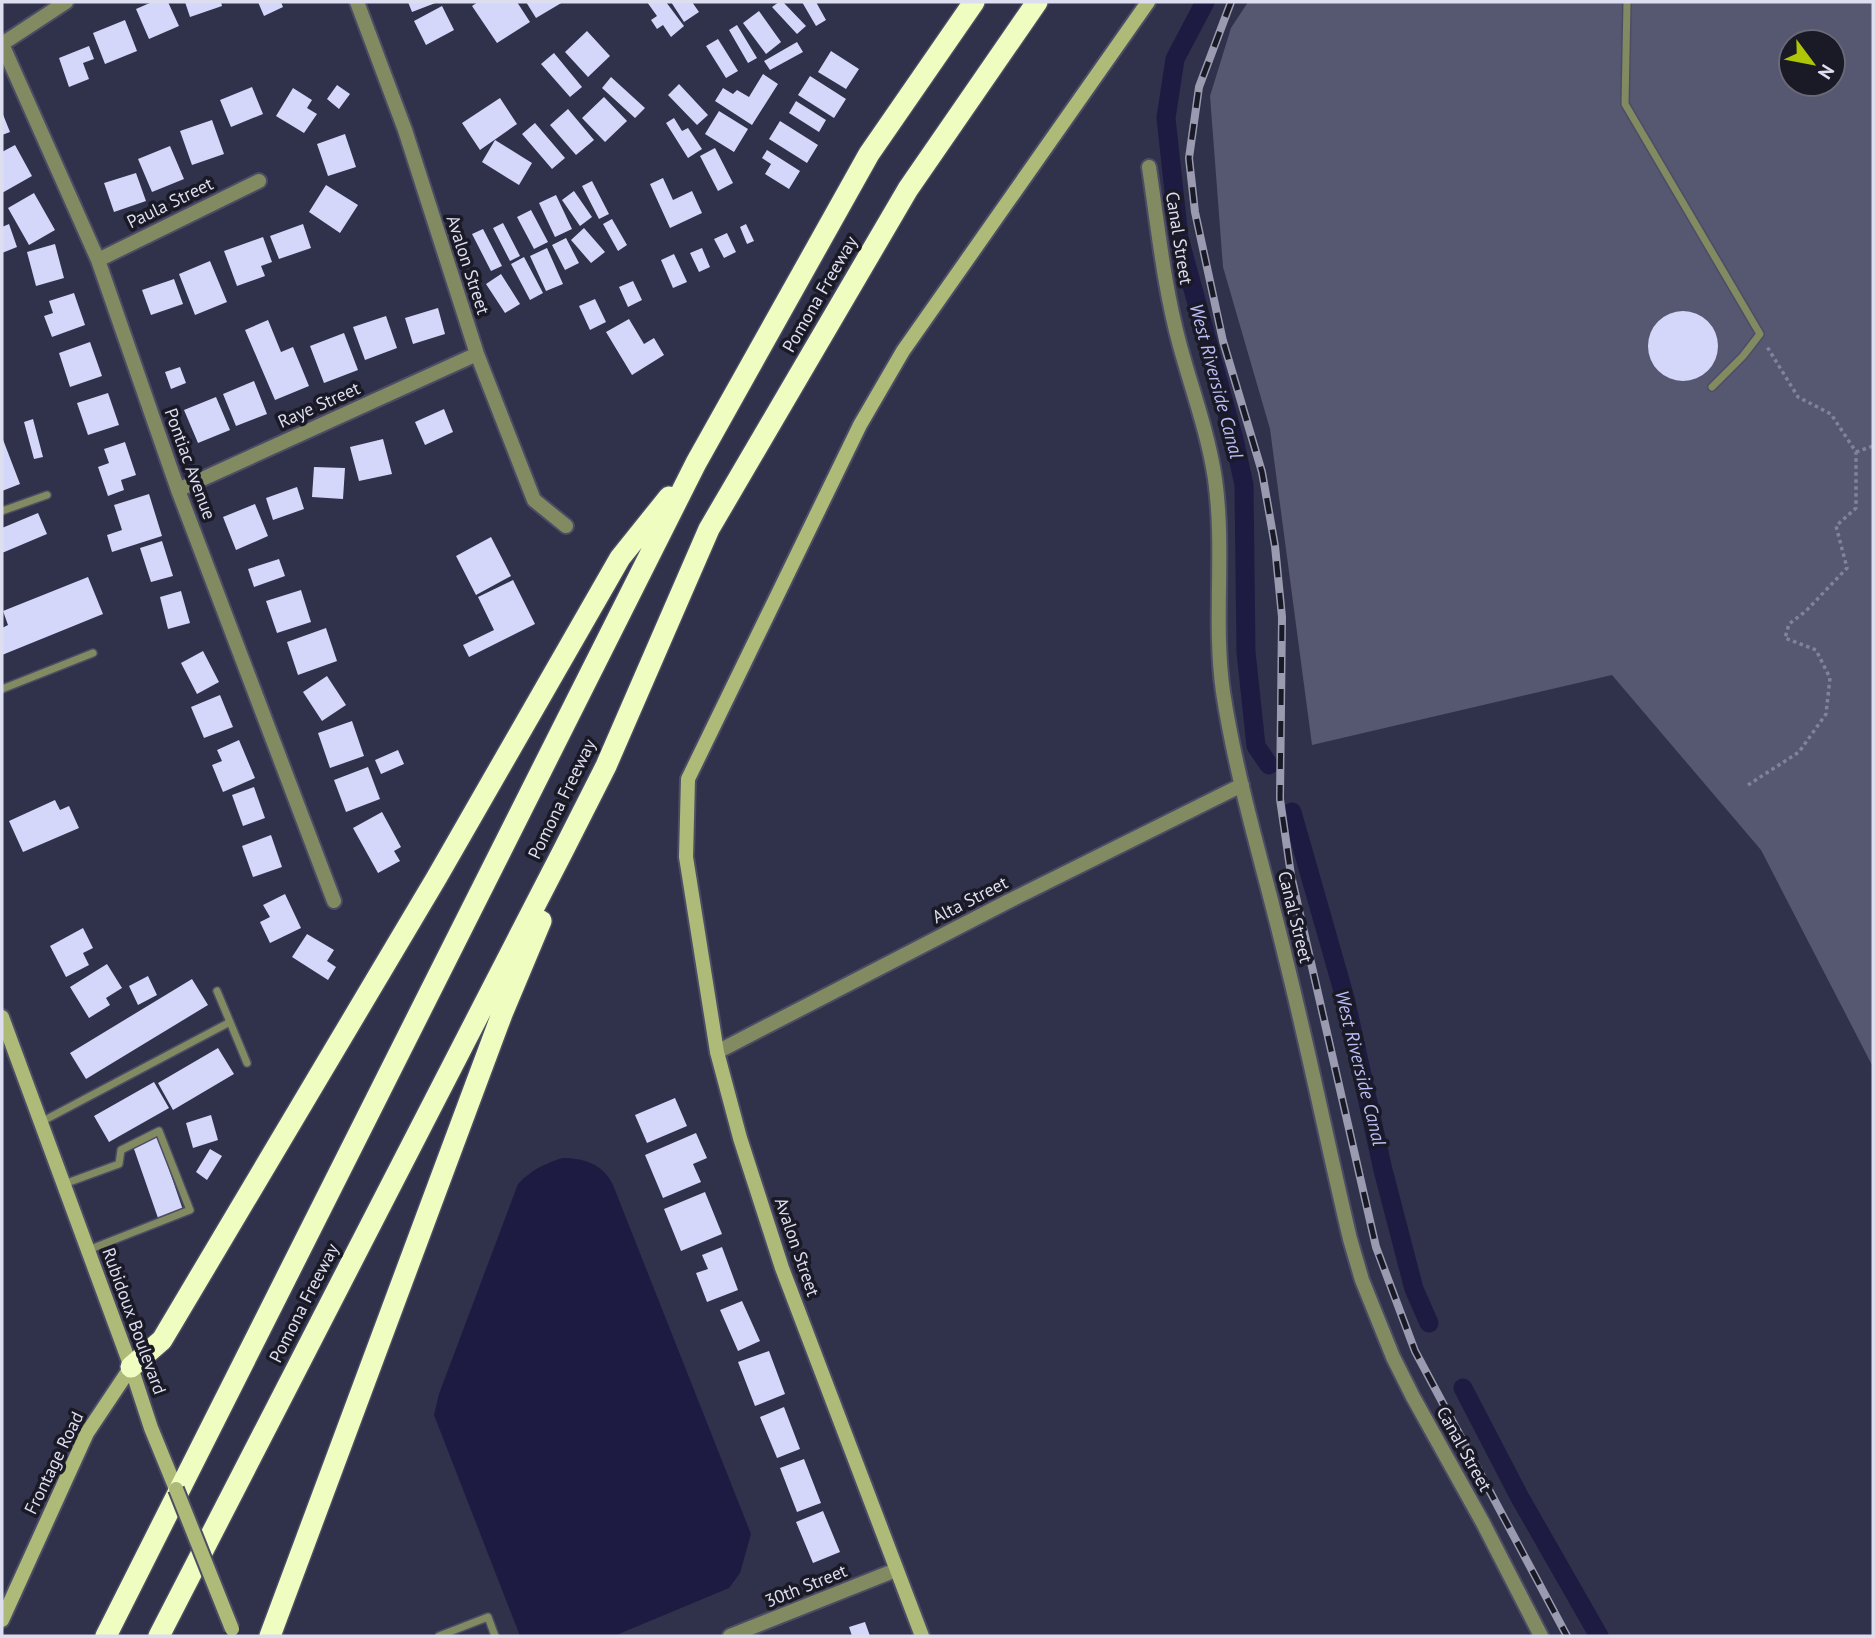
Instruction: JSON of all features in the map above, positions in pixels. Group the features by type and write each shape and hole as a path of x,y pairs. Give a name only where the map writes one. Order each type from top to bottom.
{"highway":[{"name":"Pomona Freeway","path":"106,1636 696,463 869,154 974,2"},
{"name":"Pomona Freeway","path":"159,1636 606,766 709,529 908,189 1037,2"},
{"path":"131,1367 162,1340 437,877 620,558 696,463"},
{"path":"270,1636 502,1014 606,766"}],"street":[{"path":"2,44 66,2"},
{"name":"Avalon Street","path":"357,2 405,130 477,354 534,500 566,526"},
{"name":"Avalon Street","path":"922,1636 782,1268 740,1138 717,1052 686,857 688,779 860,425 903,351 1148,2"},
{"name":"Pontiac Avenue","path":"2,44 98,260 178,490 334,901"},
{"name":"Canal Street","path":"1149,167 1167,288 1180,345 1208,442 1215,479 1218,511 1218,640 1223,691 1242,785 1287,961 1350,1238 1362,1280 1413,1397 1483,1523 1541,1636"},
{"name":"Paula Street","path":"98,260 259,181"},
{"name":"Raye Street","path":"178,490 477,354"},
{"name":"Alta Street","path":"717,1052 1242,785"},
{"name":"Rubidoux Boulevard","path":"2,1017 151,1428 234,1633"},
{"name":"Frontage Road","path":"2,1620 87,1433 131,1367"},
{"name":"30th Street","path":"730,1636 896,1570"}],"lane":[{"path":"1627,2 1625,104 1760,334 1744,356 1712,387"},
{"path":"2,512 47,495"},
{"path":"2,689 93,653"},
{"path":"217,991 247,1063"},
{"path":"41,1122 230,1022"},
{"path":"63,1184 119,1164 121,1150 159,1131 190,1210 88,1250"},
{"path":"439,1636 488,1617 495,1636"}],"path":[{"path":"1748,785 1799,752 1826,714 1830,678 1816,650 1785,638 1789,624 1806,611 1847,568 1836,526 1856,508 1856,452 1831,414 1798,397 1760,334"},
{"path":"1856,452 1873,446"}],"shaded area":[{"path":"1248,2 1873,2 1873,1067 1761,850 1612,675 1312,745 1270,429 1223,267 1210,96 1231,28"},
{"path":"562,1158 578,1159 598,1167 613,1185 751,1534 740,1573 729,1588 614,1636 520,1636 434,1415 439,1394 518,1184 538,1168"}],"building":[{"path":"152,2 168,2 179,26 149,39 136,9"},
{"path":"185,2 221,2 222,6 190,17"},
{"path":"258,2 281,2 283,7 264,16"},
{"path":"408,2 438,2 412,12"},
{"path":"478,2 517,2 530,22 497,43 472,6"},
{"path":"526,2 563,2 536,18"},
{"path":"647,2 666,2 684,26 671,37 663,25 657,29 651,20 657,16"},
{"path":"671,2 692,2 699,12 684,22"},
{"path":"783,2 806,26 797,34 772,7"},
{"path":"802,2 816,2 826,20 816,26"},
{"path":"442,6 454,30 426,45 414,21"},
{"path":"759,11 781,42 766,54 743,23"},
{"path":"125,20 137,51 105,64 93,33"},
{"path":"737,25 757,58 748,63 729,30"},
{"path":"587,31 610,56 588,77 565,52"},
{"path":"718,39 738,71 726,78 706,46"},
{"path":"797,42 803,52 770,70 764,61"},
{"path":"89,46 94,59 83,63 89,79 69,87 59,58"},
{"path":"831,51 859,69 846,89 818,72"},
{"path":"554,53 582,87 570,97 541,64"},
{"path":"763,74 778,84 752,125 715,101 723,88 733,94 737,90 749,97"},
{"path":"810,76 846,99 834,118 798,95"},
{"path":"611,77 645,108 635,118 602,88"},
{"path":"679,84 708,115 697,125 668,95"},
{"path":"337,85 350,94 339,109 327,99"},
{"path":"252,87 263,114 231,127 220,100"},
{"path":"293,88 312,100 307,108 317,114 304,133 276,116"},
{"path":"604,97 627,121 605,142 582,118"},
{"path":"500,98 517,124 480,150 462,123"},
{"path":"796,101 826,120 819,132 789,113"},
{"path":"568,109 594,140 576,155 550,125"},
{"path":"719,111 748,129 734,152 705,134"},
{"path":"2,112 10,132 2,135"},
{"path":"674,118 682,131 688,128 702,149 688,158 666,123"},
{"path":"212,120 224,154 192,165 180,131"},
{"path":"780,121 818,145 807,163 769,139"},
{"path":"535,123 565,158 552,169 522,134"},
{"path":"345,134 356,167 328,176 317,144"},
{"path":"495,140 532,163 519,185 482,162"},
{"path":"15,145 32,176 2,193 2,152"},
{"path":"170,146 184,179 152,192 138,159"},
{"path":"715,148 733,183 718,191 700,156"},
{"path":"767,150 800,171 789,189 765,174 771,164 762,158"},
{"path":"136,173 146,201 114,212 104,183"},
{"path":"663,178 673,200 692,191 702,213 670,228 650,184"},
{"path":"592,181 609,214 599,219 582,186"},
{"path":"326,185 358,205 340,233 309,212"},
{"path":"574,191 592,217 580,226 562,200"},
{"path":"34,193 55,230 29,245 8,208"},
{"path":"556,195 572,229 555,237 539,203"},
{"path":"531,210 548,242 534,249 517,217"},
{"path":"612,219 627,245 618,251 603,224"},
{"path":"503,223 520,256 510,261 493,228"},
{"path":"9,224 17,247 2,253 2,227"},
{"path":"303,224 311,248 279,259 270,236"},
{"path":"746,224 754,241 747,244 740,227"},
{"path":"584,228 605,252 591,263 571,240"},
{"path":"483,229 502,266 491,271 472,234"},
{"path":"727,233 736,252 724,258 714,239"},
{"path":"263,237 272,262 261,266 265,276 237,286 224,251"},
{"path":"566,238 579,263 565,270 552,245"},
{"path":"55,244 64,278 36,286 27,252"},
{"path":"547,248 563,284 546,291 530,256"},
{"path":"702,248 710,267 699,272 690,253"},
{"path":"674,254 687,282 673,288 661,260"},
{"path":"524,257 543,293 530,300 511,264"},
{"path":"210,261 227,302 195,315 179,274"},
{"path":"501,274 520,304 505,313 486,284"},
{"path":"174,279 183,304 151,315 142,290"},
{"path":"633,281 642,300 628,307 619,287"},
{"path":"74,293 85,325 52,337 44,316 53,313 49,301"},
{"path":"595,299 606,322 590,330 579,306"},
{"path":"438,308 445,334 413,344 405,318"},
{"path":"1676,311 1690,311 1703,317 1712,326 1718,346 1716,359 1708,371 1690,381 1676,381 1663,375 1654,366 1648,353 1648,339 1654,326 1663,317"},
{"path":"386,316 397,348 365,360 353,327"},
{"path":"629,319 644,344 654,338 664,355 632,375 606,332"},
{"path":"268,320 281,352 293,347 309,386 275,400 245,330"},
{"path":"344,333 358,370 324,383 310,346"},
{"path":"90,342 102,376 70,387 59,353"},
{"path":"180,367 186,383 171,389 165,372"},
{"path":"254,381 267,414 236,426 223,394"},
{"path":"108,393 119,425 88,435 77,403"},
{"path":"216,397 230,430 198,443 184,410"},
{"path":"444,409 453,432 425,445 415,422"},
{"path":"33,419 43,457 34,459 24,422"},
{"path":"2,437 20,484 2,491"},
{"path":"383,439 392,474 359,481 350,447"},
{"path":"125,442 136,475 121,480 124,490 108,496 98,467 109,463 104,449"},
{"path":"314,467 345,468 343,499 312,497"},
{"path":"297,487 304,509 273,520 266,498"},
{"path":"149,494 162,536 112,552 107,535 122,530 114,505"},
{"path":"255,504 268,536 236,550 223,517"},
{"path":"38,513 47,534 2,553 2,528"},
{"path":"491,537 511,576 476,595 456,556"},
{"path":"162,541 173,576 151,582 140,548"},
{"path":"279,559 285,576 254,587 248,569"},
{"path":"88,577 103,614 2,655 2,628 8,625 3,611"},
{"path":"513,580 535,624 469,657 463,645 494,630 478,597"},
{"path":"301,590 311,622 277,633 266,601"},
{"path":"181,591 190,623 168,629 160,597"},
{"path":"326,628 337,661 298,675 287,642"},
{"path":"203,651 219,682 197,694 181,663"},
{"path":"327,676 346,705 322,721 303,692"},
{"path":"220,695 233,727 204,738 191,707"},
{"path":"352,721 364,756 330,768 318,733"},
{"path":"239,740 255,778 223,792 212,765 222,761 217,750"},
{"path":"398,750 404,764 381,774 375,760"},
{"path":"368,767 380,799 346,812 334,780"},
{"path":"254,787 265,818 243,826 232,795"},
{"path":"55,800 60,810 69,806 79,828 23,852 9,821"},
{"path":"382,812 401,847 394,851 400,861 378,873 353,828"},
{"path":"271,835 282,867 253,877 242,846"},
{"path":"285,894 301,928 270,943 260,922 270,917 263,905"},
{"path":"83,928 93,948 83,953 89,965 66,977 50,946"},
{"path":"307,934 334,950 327,961 336,967 328,980 292,957"},
{"path":"107,964 122,988 106,998 110,1005 89,1018 70,987"},
{"path":"148,976 157,995 138,1005 129,986"},
{"path":"192,979 208,1005 86,1079 70,1053"},
{"path":"218,1048 234,1074 173,1110 158,1083"},
{"path":"154,1082 169,1108 109,1142 94,1116"},
{"path":"675,1098 687,1126 647,1143 635,1115"},
{"path":"211,1115 218,1140 193,1148 186,1123"},
{"path":"696,1133 707,1158 693,1164 701,1182 663,1198 645,1155"},
{"path":"158,1137 183,1210 158,1218 133,1146"},
{"path":"210,1149 222,1156 207,1180 196,1172"},
{"path":"705,1192 722,1234 681,1251 664,1209"},
{"path":"722,1247 738,1290 707,1302 696,1273 708,1269 702,1255"},
{"path":"742,1301 760,1341 738,1351 720,1310"},
{"path":"769,1351 785,1394 755,1406 738,1362"},
{"path":"784,1407 800,1449 777,1458 760,1417"},
{"path":"804,1459 821,1503 797,1512 780,1468"},
{"path":"823,1511 840,1552 813,1563 796,1522"},
{"path":"865,1622 870,1636 852,1636 849,1627"}],"waterway":[{"name":"West Riverside Canal","path":"1205,2 1175,59 1166,118 1179,238 1244,485 1246,652 1256,746 1269,765"},
{"name":"West Riverside Canal","path":"1292,812 1345,998 1383,1170 1414,1289 1429,1323"},
{"name":"West Riverside Canal","path":"1463,1388 1519,1496 1599,1636"}],"railway":[{"path":"1231,2 1199,87 1189,158 1195,212 1223,341 1262,472 1275,546 1282,617 1280,799 1291,875 1376,1247 1415,1351 1567,1636"}]}
